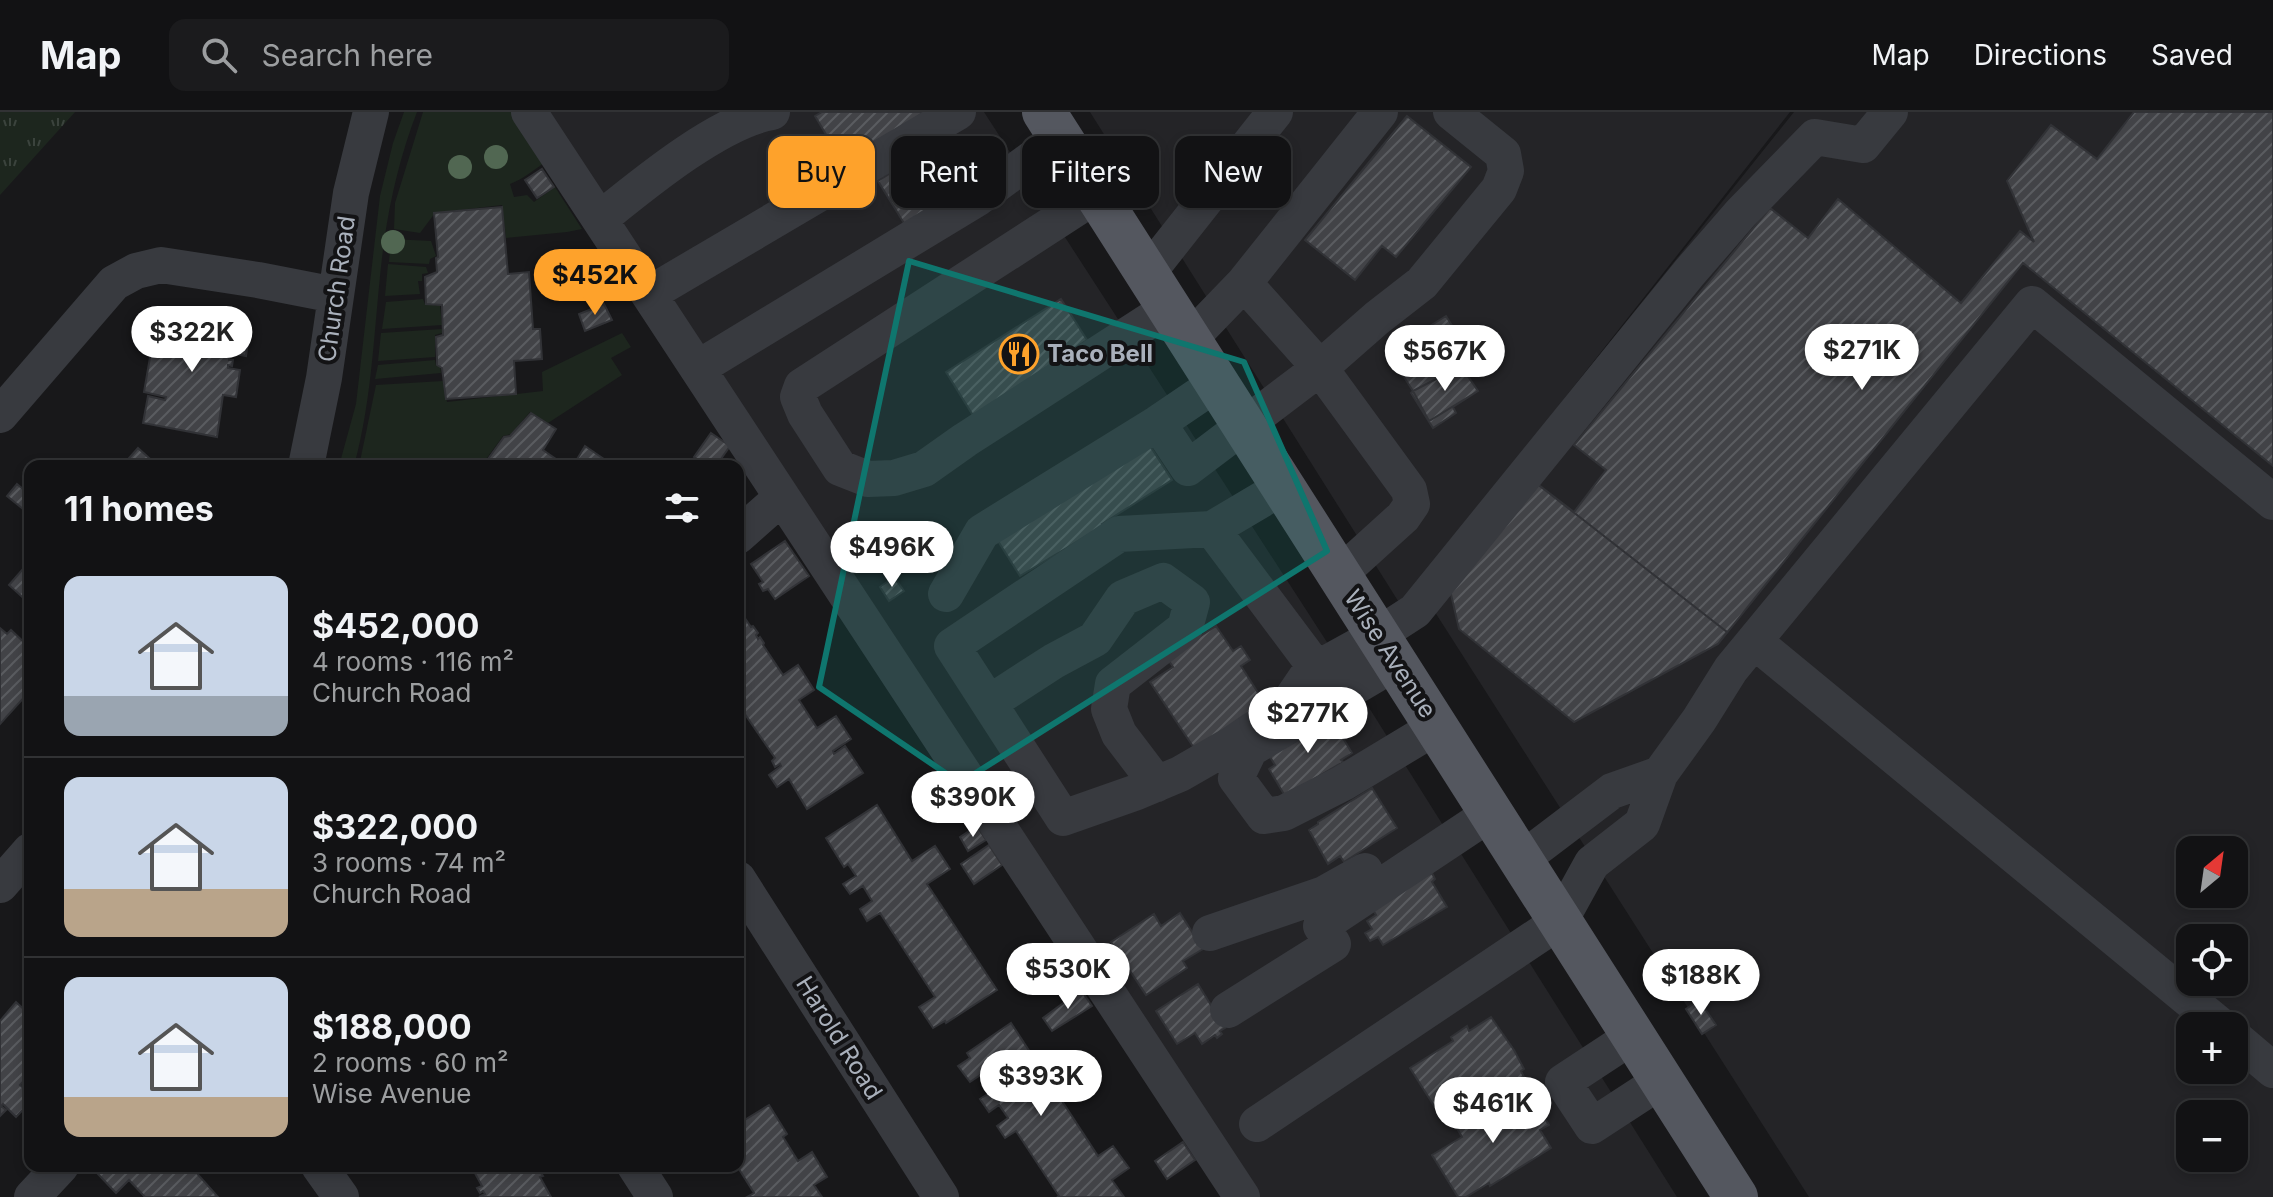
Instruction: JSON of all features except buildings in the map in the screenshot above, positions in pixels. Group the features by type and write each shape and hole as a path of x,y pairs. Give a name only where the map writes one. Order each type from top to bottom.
{"main road":[{"name":"Wise Avenue","path":"1105,208 1633,1036 1726,1193"}],"street":[{"name":"Church Road","path":"307,460 324,378 351,193 371,112"},
{"path":"529,112 1242,1197"},
{"path":"600,219 716,133 772,112"},
{"path":"649,294 958,112"},
{"path":"1168,307 1275,112"},
{"path":"1077,208 802,386 798,397 805,414 840,468 868,479 894,478 924,469 1168,307 1244,283 1380,112"},
{"path":"1158,423 1188,468 1320,368 1422,283 1499,189 1506,171 1503,154 1451,112"},
{"path":"1436,727 1343,783 1284,813 1264,816 1236,778 1250,749 1386,649 1689,273 1804,147 1815,137 1863,145 1890,112"},
{"path":"698,368 978,198 1052,125"},
{"path":"0,415 114,283 136,271 161,265 335,295"},
{"path":"1244,283 1320,368 1409,490 1412,504 1403,517 1339,575"},
{"path":"1257,1124 1560,921 1592,863 1642,824 1660,774 1731,669 2032,304 2273,502"},
{"path":"946,594 982,532 1217,383"},
{"path":"1283,487 1212,529 1119,534 952,646 1063,818 1180,774 1232,744 1286,707 1309,673 1316,668 1386,649"},
{"path":"744,531 782,497"},
{"path":"1212,529 1316,668"},
{"path":"989,703 1095,639 1123,598 1163,581 1192,602 1185,628 1113,684 1109,709 1119,734 1157,784"},
{"path":"1754,641 2204,1012"},
{"path":"1521,860 1612,791 1660,774"},
{"path":"1210,933 1324,894 1386,860 1439,819 1485,803"},
{"path":"1228,1010 1333,944 1321,926 1485,803"},
{"name":"Harold Road","path":"744,888 941,1197"},
{"path":"1633,1036 1563,1082 1592,1126 1661,1081"},
{"path":"2248,1049 2273,1070"},
{"path":"32,1197 55,1172"},
{"path":"323,1172 341,1197"},
{"path":"639,1172 655,1197"}],"highlighted area":[{"path":"909,261 1244,362 1327,551 960,783 819,687"}],"shaded area":[{"path":"512,112 984,112 1000,136 891,136 891,208 1006,208 1006,146 1022,171 1022,208 1046,208 1356,687 1677,1197 1224,1197 744,466 744,460 740,460"},
{"path":"1090,112 1790,112 1549,418 1794,112 2273,112 2273,1197 1809,1197 1417,584 1400,604 1150,208 1159,208 1159,136 1105,136"}],"green space":[{"path":"0,112 75,112 0,195"},
{"path":"404,112 417,112 401,160 386,226 361,438 356,460 341,460 356,404 380,196"},
{"path":"423,112 518,112 550,159 510,184 514,197 527,195 534,202 555,187 582,229 506,238 502,205 435,213 420,233 394,229 395,203"},
{"path":"391,239 431,241 436,256 430,259 429,264 389,262"},
{"path":"388,264 426,267 428,273 422,274 422,281 418,281 420,294 385,296"},
{"path":"423,299 425,304 440,306 442,325 382,329 386,302"},
{"path":"442,329 442,333 435,335 435,357 378,361 381,333"},
{"path":"622,333 631,347 611,358 622,375 548,423 530,412 511,434 503,436 485,460 360,460 376,385 443,381 447,402 543,391 542,372"},
{"path":"435,360 441,373 375,379 378,365"}],"place":[{"name":"Taco Bell","path":"1019,354"}]}
